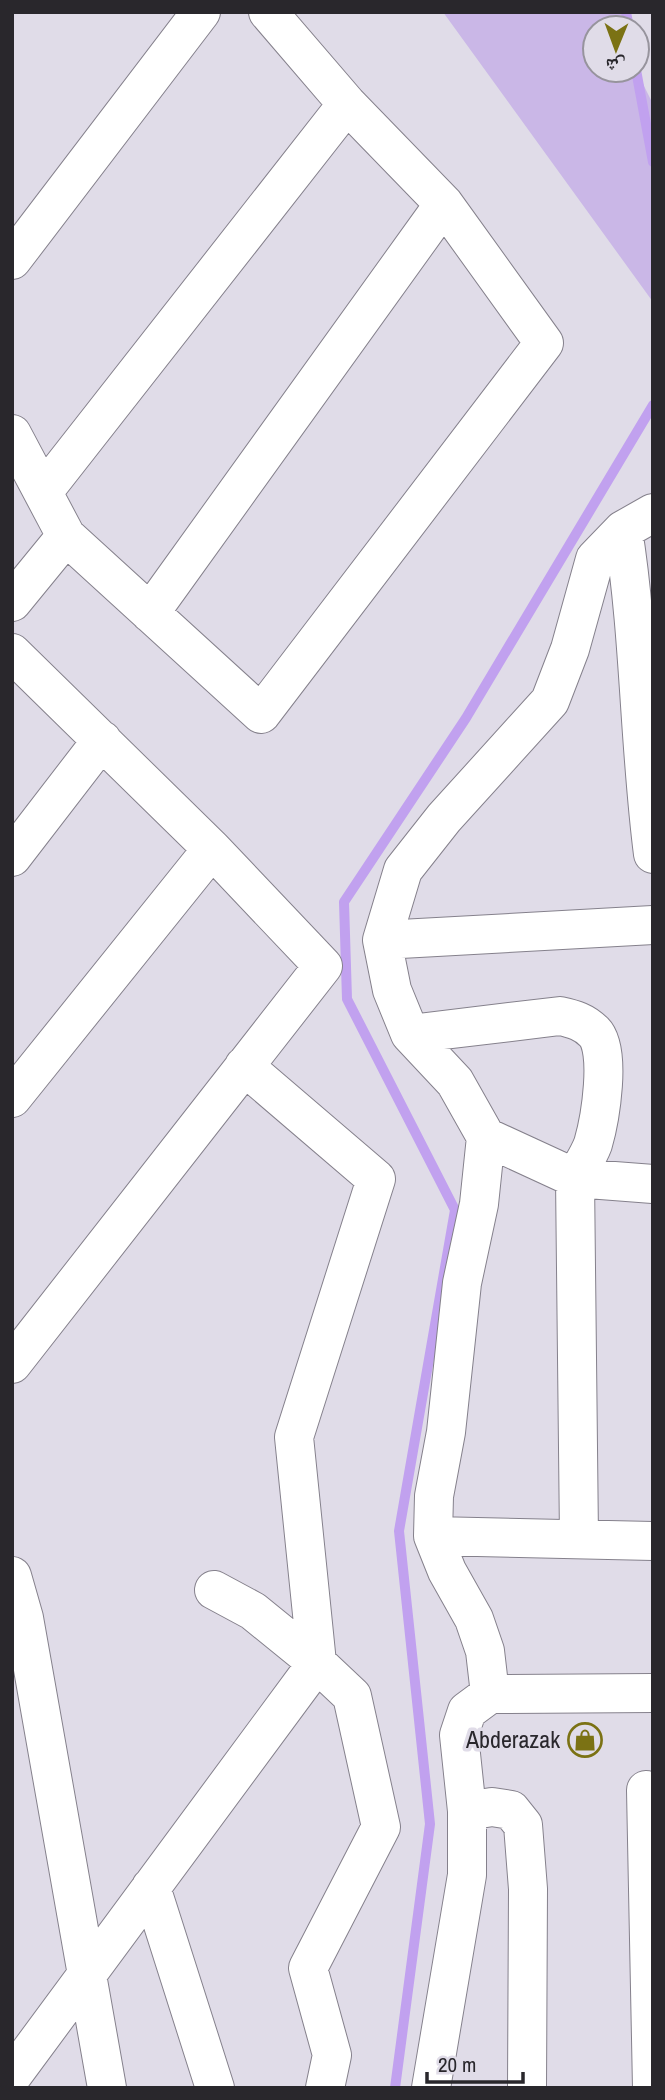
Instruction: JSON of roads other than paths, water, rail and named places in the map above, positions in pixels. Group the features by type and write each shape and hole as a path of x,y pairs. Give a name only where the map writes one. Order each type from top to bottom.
{"street":[{"path":"12,260 201,12"},
{"path":"12,434 66,536 261,715 544,344 444,204 347,104 268,12"},
{"path":"43,492 347,104"},
{"path":"150,613 444,204"},
{"path":"638,522 632,587 647,809 653,854"},
{"path":"490,1694 485,1651 474,1619 447,1571 433,1536 435,1496 446,1432 462,1283 480,1204 486,1137 455,1082 410,1034 392,990 382,940 403,870 444,818 550,701 570,649 595,559 638,522"},
{"path":"12,601 66,536"},
{"path":"12,653 212,849 323,966 12,1364"},
{"path":"12,857 102,740"},
{"path":"12,1098 212,849"},
{"path":"382,940 653,925"},
{"path":"410,1034 560,1016 581,1021 597,1034 604,1060 601,1101 592,1145 575,1178 579,1538"},
{"path":"12,2076 317,1663 294,1437 376,1179 244,1066"},
{"path":"486,1137 575,1178 653,1184"},
{"path":"433,1536 653,1541"},
{"path":"12,1576 18,1619 88,1973 107,2088"},
{"path":"215,1590 253,1611 317,1663 352,1696 381,1827 308,1968 332,2055 325,2088"},
{"path":"431,2088 467,1875 467,1811 459,1735 467,1711 490,1694 653,1693"},
{"path":"646,1790 652,2088"},
{"path":"467,1811 492,1807 511,1810 523,1825 528,1889 527,2088"},
{"path":"151,1887 215,2088"}],"waterway":[{"path":"639,84 653,162"},
{"path":"395,2088 430,1824 399,1531 455,1210 347,999 344,902 466,718 653,405"}],"place":[{"name":"Abderazak","path":"585,1740"}]}
